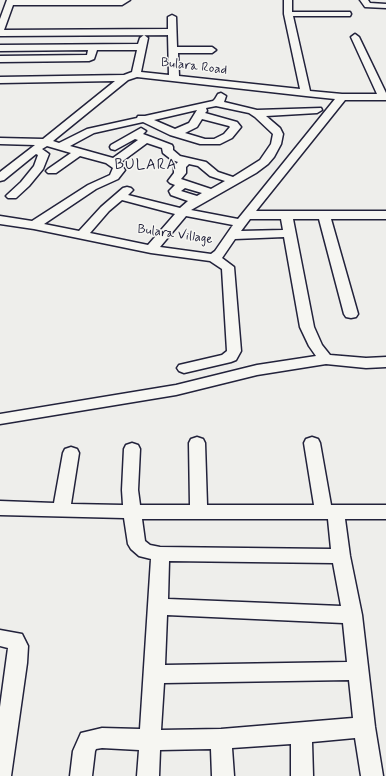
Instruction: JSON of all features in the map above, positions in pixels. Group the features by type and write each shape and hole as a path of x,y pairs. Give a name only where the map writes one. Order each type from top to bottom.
{"street":[{"path":"1,29 11,2 117,3 125,2 126,0"},
{"path":"288,0 288,14 306,93"},
{"path":"364,0 368,6 386,6"},
{"path":"288,14 347,14"},
{"path":"1,29 173,24"},
{"path":"1,29 145,32 173,24"},
{"path":"173,24 174,78"},
{"path":"136,74 145,32"},
{"path":"355,37 384,97"},
{"path":"0,58 89,58 92,57 93,47"},
{"path":"0,48 142,47"},
{"path":"174,50 212,50"},
{"path":"0,68 39,67 42,58"},
{"name":"Bulara Road","path":"0,80 125,78 136,74 306,93 384,97"},
{"path":"0,178 125,78"},
{"path":"61,146 91,131 142,118 200,111 220,101 226,84"},
{"name":"Bulara Village","path":"0,220 34,225 151,249 213,258 220,253 231,235 342,96"},
{"path":"216,103 256,113 284,110 317,110"},
{"path":"142,118 187,138 213,142 228,136 236,127 233,124 200,111"},
{"path":"174,133 189,128 200,111"},
{"path":"151,249 188,206 235,181 264,162 276,144 278,134 276,130 256,113"},
{"path":"115,147 155,124"},
{"path":"134,135 166,146 168,147 167,151 169,154 186,161 202,164 218,176 235,181"},
{"path":"114,163 146,139"},
{"path":"0,141 46,142 80,151 114,163 119,170 114,177 92,187 34,225"},
{"path":"12,196 25,184 39,167 44,154 35,150"},
{"path":"52,170 80,151"},
{"path":"186,161 180,166 180,173 174,181 213,193"},
{"path":"0,166 14,166"},
{"path":"199,201 175,193 175,191 187,185 208,168"},
{"path":"82,235 106,209 124,193 182,212 244,219 286,215 386,215"},
{"path":"286,215 307,327 316,346 326,359"},
{"path":"324,215 351,314"},
{"path":"231,235 289,233"},
{"path":"184,368 226,359 230,357 234,351 228,267 213,258"},
{"path":"0,419 176,390 257,370 326,359 366,363 386,362"},
{"path":"197,443 199,512"},
{"path":"312,443 342,556 352,615 364,727 372,776"},
{"path":"132,449 130,490 132,512 137,544 144,551 160,554 342,556"},
{"path":"61,510 71,453"},
{"path":"0,508 132,512 386,512"},
{"path":"148,776 160,554"},
{"path":"158,607 352,615"},
{"path":"0,638 14,640 18,646 18,663 0,776"},
{"path":"154,674 358,671"},
{"path":"81,776 84,751 89,740 102,738 150,740 222,739 364,727"},
{"path":"301,732 302,776"},
{"path":"222,739 223,776"}],"district":[{"name":"BULARA","path":"146,166"}]}
